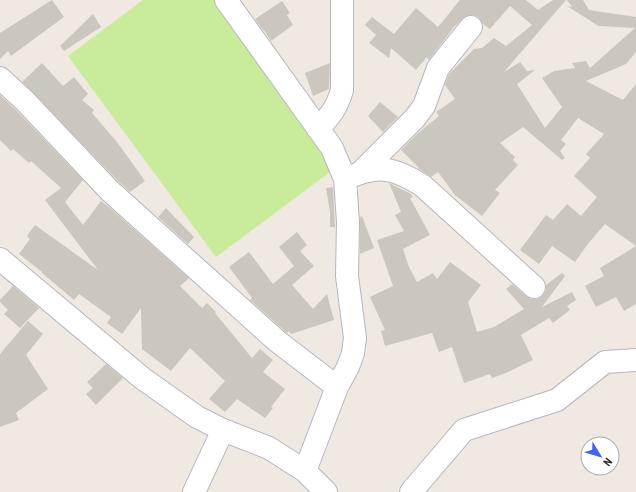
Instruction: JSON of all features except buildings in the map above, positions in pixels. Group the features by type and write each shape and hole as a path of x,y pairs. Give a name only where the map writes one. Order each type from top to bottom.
{"street":[{"path":"226,0 318,129 353,175"},
{"path":"318,129 334,111 339,102 342,90 342,0"},
{"path":"305,471 337,388 354,353 355,338 347,276 348,222 353,175 415,118 424,106 438,68 471,27"},
{"path":"0,78 25,101 110,191 277,340 337,388"},
{"path":"353,175 378,169 392,170 409,177 422,186 534,287"},
{"path":"0,260 142,378 197,417 223,430 269,448 305,471 326,492"},
{"path":"411,492 464,430 557,400 605,362 636,360"},
{"path":"194,492 223,430"}],"green space":[{"path":"143,0 216,0 338,166 216,257 68,56"}]}
